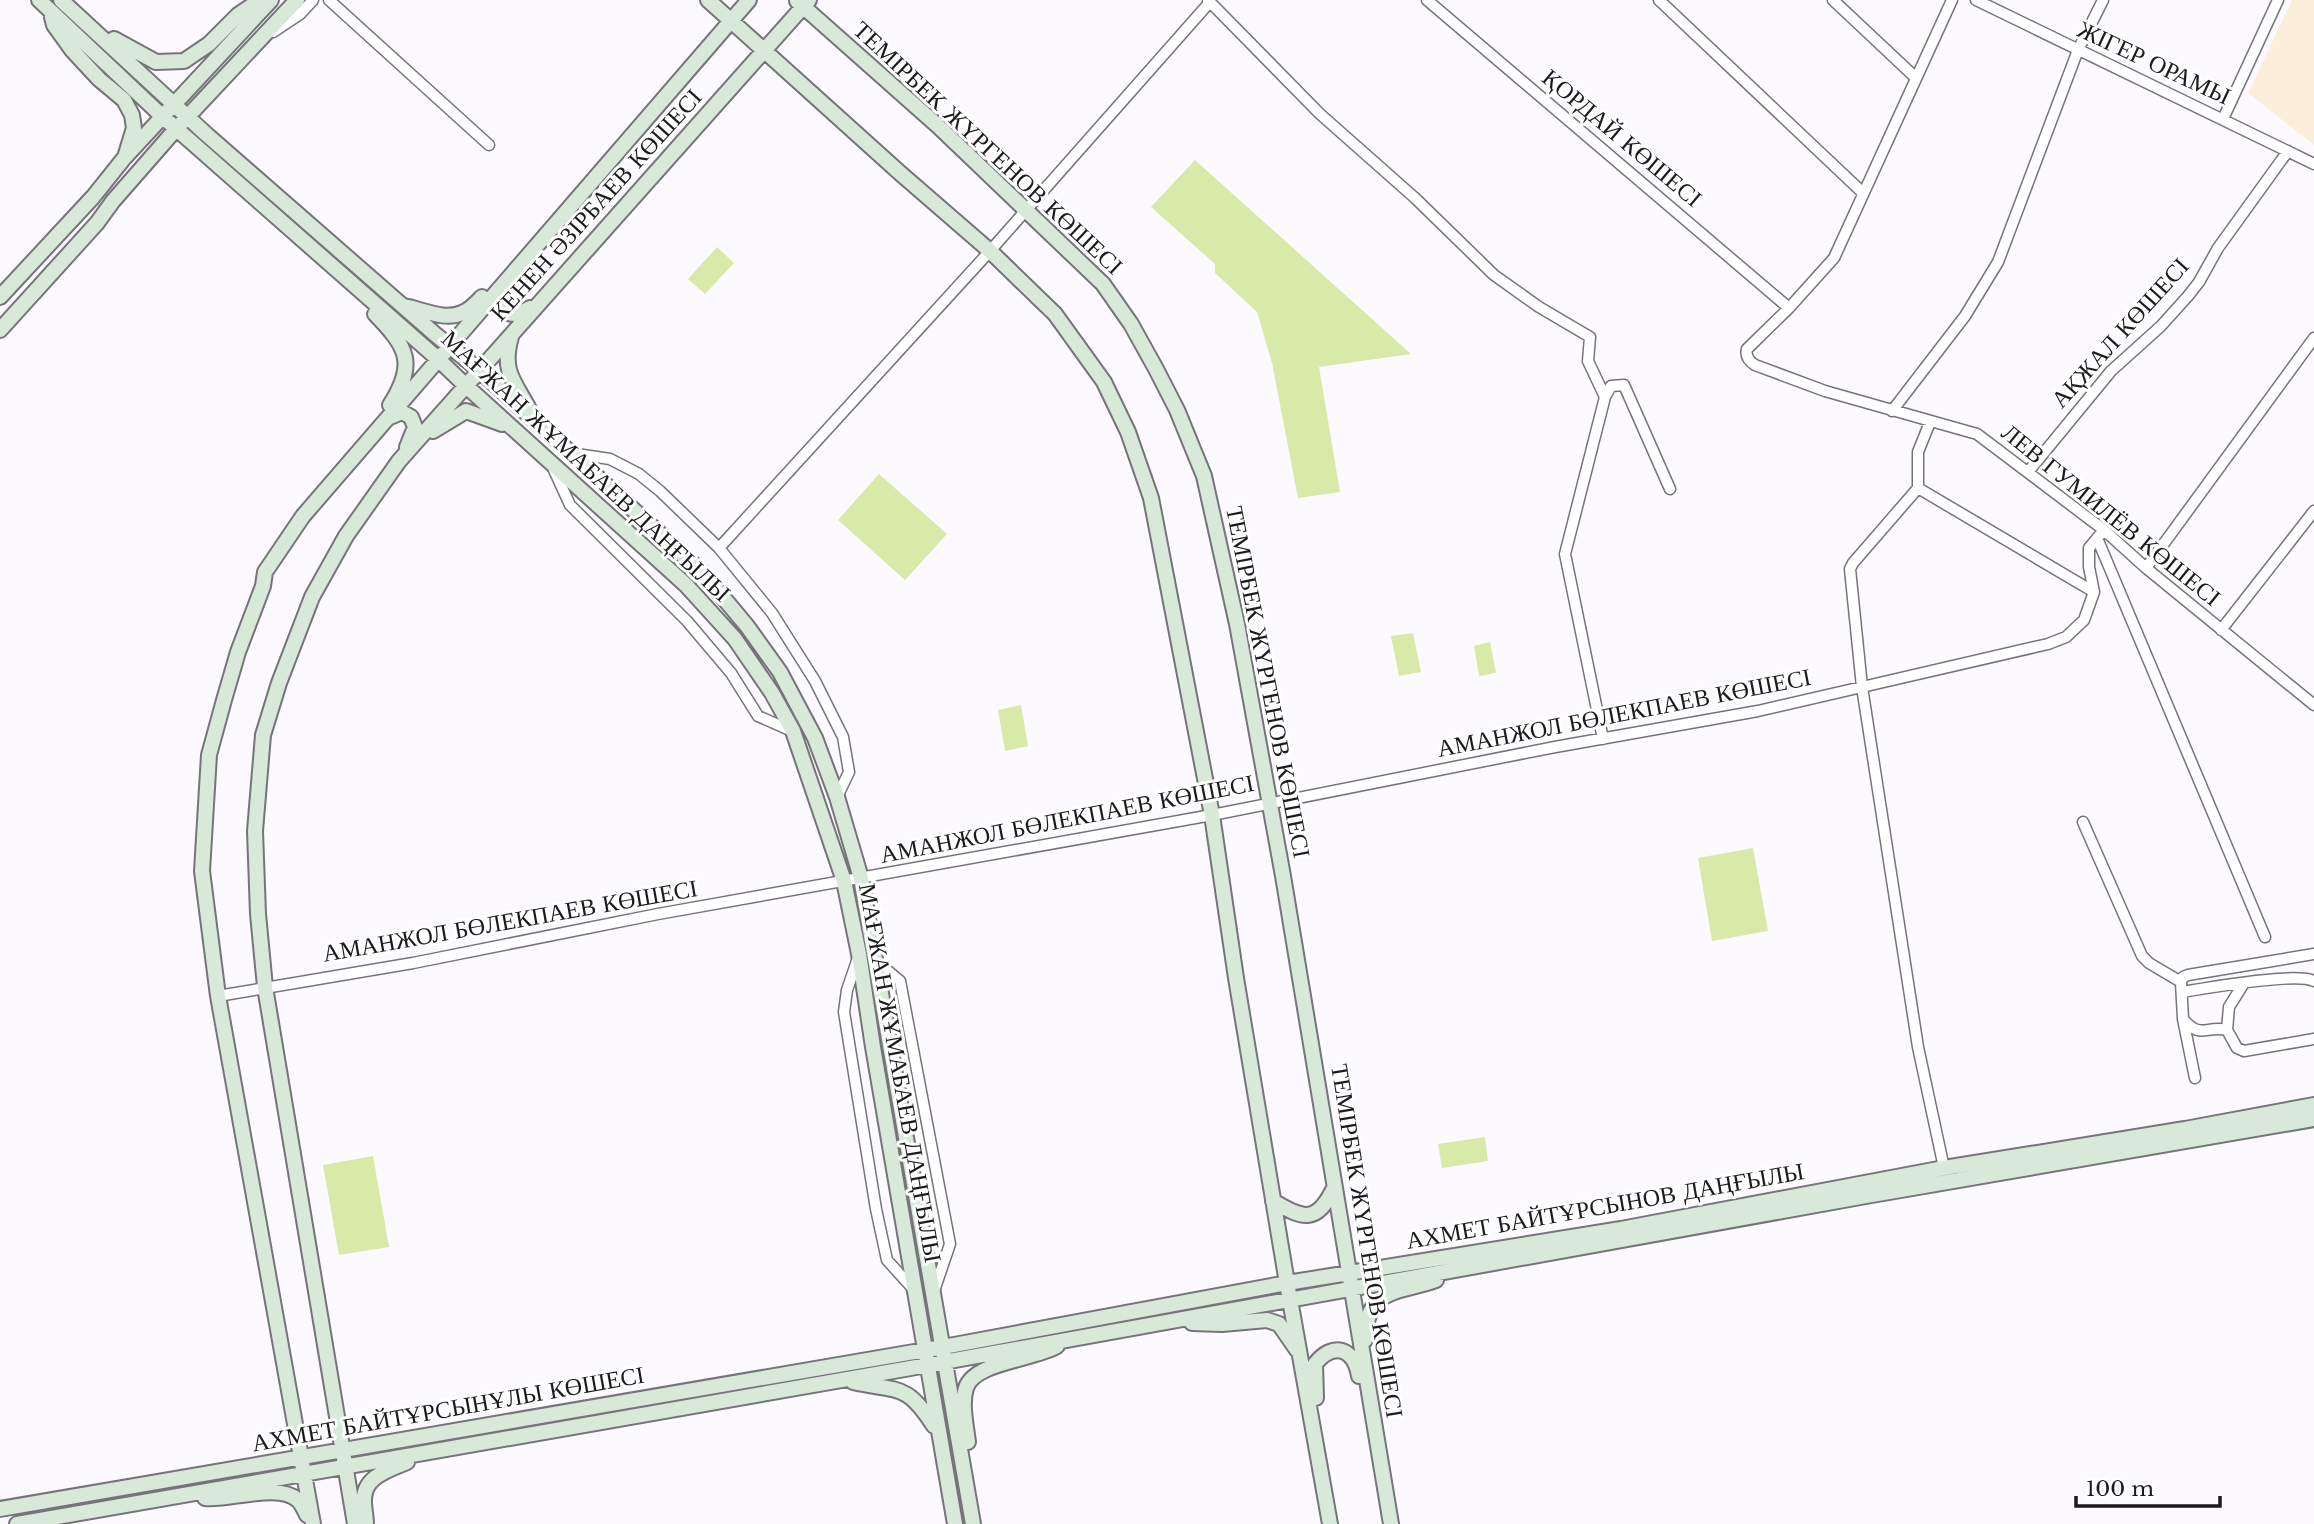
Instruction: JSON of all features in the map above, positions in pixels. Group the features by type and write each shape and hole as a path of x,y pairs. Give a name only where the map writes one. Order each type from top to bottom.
{"street":[{"path":"89,24 156,62 184,61 209,44 238,15 260,0"},
{"path":"0,297 271,0"},
{"path":"0,330 97,223 176,128 297,0"},
{"path":"259,42 300,13 313,0"},
{"path":"328,0 489,145"},
{"path":"708,0 990,251 1055,314 1104,382 1128,432 1151,498 1212,815 1273,1201 1330,1524"},
{"name":"КЕНЕН ӘЗІРБАЕВ КӨШЕСІ","path":"439,359 749,0"},
{"name":"ҚОРДАЙ КӨШЕСІ","path":"1427,0 1789,308"},
{"path":"1659,0 1863,193"},
{"path":"1833,0 1916,78"},
{"path":"1789,308 1834,258 1952,0"},
{"name":"ЖІГЕР ОРАМЫ","path":"1976,0 2314,163"},
{"path":"1892,411 1965,316 1998,262 2078,50 2103,0"},
{"path":"2223,118 2277,0"},
{"path":"719,548 990,251 1209,1 1320,114 1434,215 1494,275 1539,307 1590,337 1588,361 1605,397"},
{"name":"КЕНЕН ӘЗІРБАЕВ КӨШЕСІ","path":"355,1524 265,987 258,914 255,831 263,735 279,683 312,597 346,536 399,461 765,51 803,2"},
{"name":"ТЕМІРБЕК ЖҮРГЕНОВ КӨШЕСІ","path":"803,2 938,126 1103,284 1131,324 1177,410 1204,476 1225,565 1301,979 1391,1524"},
{"path":"50,3 54,25 72,50 99,79 124,100 132,116 134,128 125,157"},
{"name":"МАҒЖАН ЖҰМАБАЕВ ДАҢҒЫЛЫ","path":"50,3 89,24 187,117 479,370 701,570 780,672 815,738 837,797 861,878 965,1475"},
{"name":"МАҒЖАН ЖҰМАБАЕВ ДАҢҒЫЛЫ","path":"50,3 163,117 439,359 465,386 686,585 726,629 772,693 793,731 844,881 859,954 955,1524"},
{"path":"146,100 156,96 159,89"},
{"name":"АҚЖАЛ КӨШЕСІ","path":"2028,472 2104,379 2161,326 2188,296 2207,270 2218,248 2288,151"},
{"path":"338,270 400,342 407,360 399,392 369,439"},
{"path":"511,276 498,298 502,310 509,315 518,315 528,310 552,290"},
{"path":"403,306 422,309 436,315 449,316 465,312 511,276"},
{"name":"ЛЕВ ГУМИЛЁВ КӨШЕСІ","path":"1789,308 1747,349 1749,360 1755,365 1825,391 1977,434 2028,472 2314,705"},
{"path":"512,334 506,363 510,376 535,422"},
{"path":"2146,568 2314,338"},
{"path":"313,1524 218,996 202,871 209,755 238,652 263,586 265,572 303,516 439,359"},
{"path":"1603,739 1565,554 1605,397 1611,386 1624,385 1670,489"},
{"path":"417,442 467,411 506,426 537,450"},
{"path":"384,421 402,412 413,421 412,437 399,461"},
{"path":"1930,422 1918,452 1919,488 1850,569 1862,687 1924,1080 1944,1168"},
{"path":"568,452 610,459 639,474 719,548 772,613 827,703 843,737 849,772 837,797"},
{"path":"551,463 570,505 687,621 731,673 758,716 793,731"},
{"path":"1919,488 2094,592"},
{"path":"2221,630 2314,511"},
{"path":"2094,592 2088,556 2089,548 2101,534 2265,937"},
{"name":"АМАНЖОЛ БӨЛЕКПАЕВ КӨШЕСІ","path":"218,996 413,963 562,933 1758,712 2048,644 2066,637 2084,620 2094,592"},
{"path":"2083,822 2142,956 2181,987 2304,978 2314,981"},
{"path":"859,954 844,1012 876,1209 887,1260 915,1291"},
{"path":"2195,1078 2183,1019 2181,987 2188,975 2314,954"},
{"path":"874,959 900,981 948,1230 950,1244 933,1294"},
{"path":"2244,983 2229,1007 2227,1030 2237,1048 2244,1051 2314,1038"},
{"path":"2183,1019 2192,1029 2201,1032 2220,1028 2227,1030"},
{"name":"АХМЕТ БАЙТҰРСЫНОВ ДАҢҒЫЛЫ","path":"903,1353 924,1350 944,1354 1069,1339 1474,1267 1944,1168 2314,1105"},
{"name":"АХМЕТ БАЙТҰРСЫНОВ ДАҢҒЫЛЫ","path":"905,1369 927,1365 944,1354 1287,1283 1866,1196 2314,1119"},
{"path":"1273,1201 1299,1215 1310,1216 1320,1211 1334,1188"},
{"path":"1362,1357 1368,1316 1379,1298 1474,1267"},
{"path":"1166,1321 1222,1324 1267,1320 1279,1324 1300,1354"},
{"path":"973,1524 965,1475 968,1446 964,1404 966,1388 972,1377 983,1369 1047,1352 1069,1339"},
{"path":"1319,1463 1323,1440 1314,1383 1315,1364 1323,1354 1339,1350 1350,1354 1356,1364 1371,1446 1379,1458"},
{"name":"АХМЕТ БАЙТҰРСЫНҰЛЫ КӨШЕСІ","path":"0,1509 903,1353"},
{"name":"АХМЕТ БАЙТҰРСЫНҰЛЫ КӨШЕСІ","path":"17,1524 905,1369"},
{"path":"841,1380 902,1391 921,1406 939,1433"},
{"path":"366,1524 364,1501 369,1482 394,1467 438,1451"},
{"path":"182,1495 210,1499 270,1492 283,1494 298,1500 313,1524"}],"shaded area":[{"path":"2292,0 2314,0 2314,145 2248,93"}],"green space":[{"path":"1195,160 1411,354 1319,367 1340,492 1298,498 1272,363 1257,312 1215,273 1215,264 1151,207"},
{"path":"717,247 734,263 705,294 688,279"},
{"path":"879,474 947,534 905,580 838,520"},
{"path":"1413,633 1421,672 1399,676 1391,636"},
{"path":"1490,642 1496,673 1479,676 1474,646"},
{"path":"1021,705 1028,746 1005,751 998,710"},
{"path":"1753,848 1768,931 1712,941 1698,858"},
{"path":"1485,1137 1488,1161 1442,1168 1438,1144"},
{"path":"373,1156 389,1247 339,1255 323,1165"}]}
